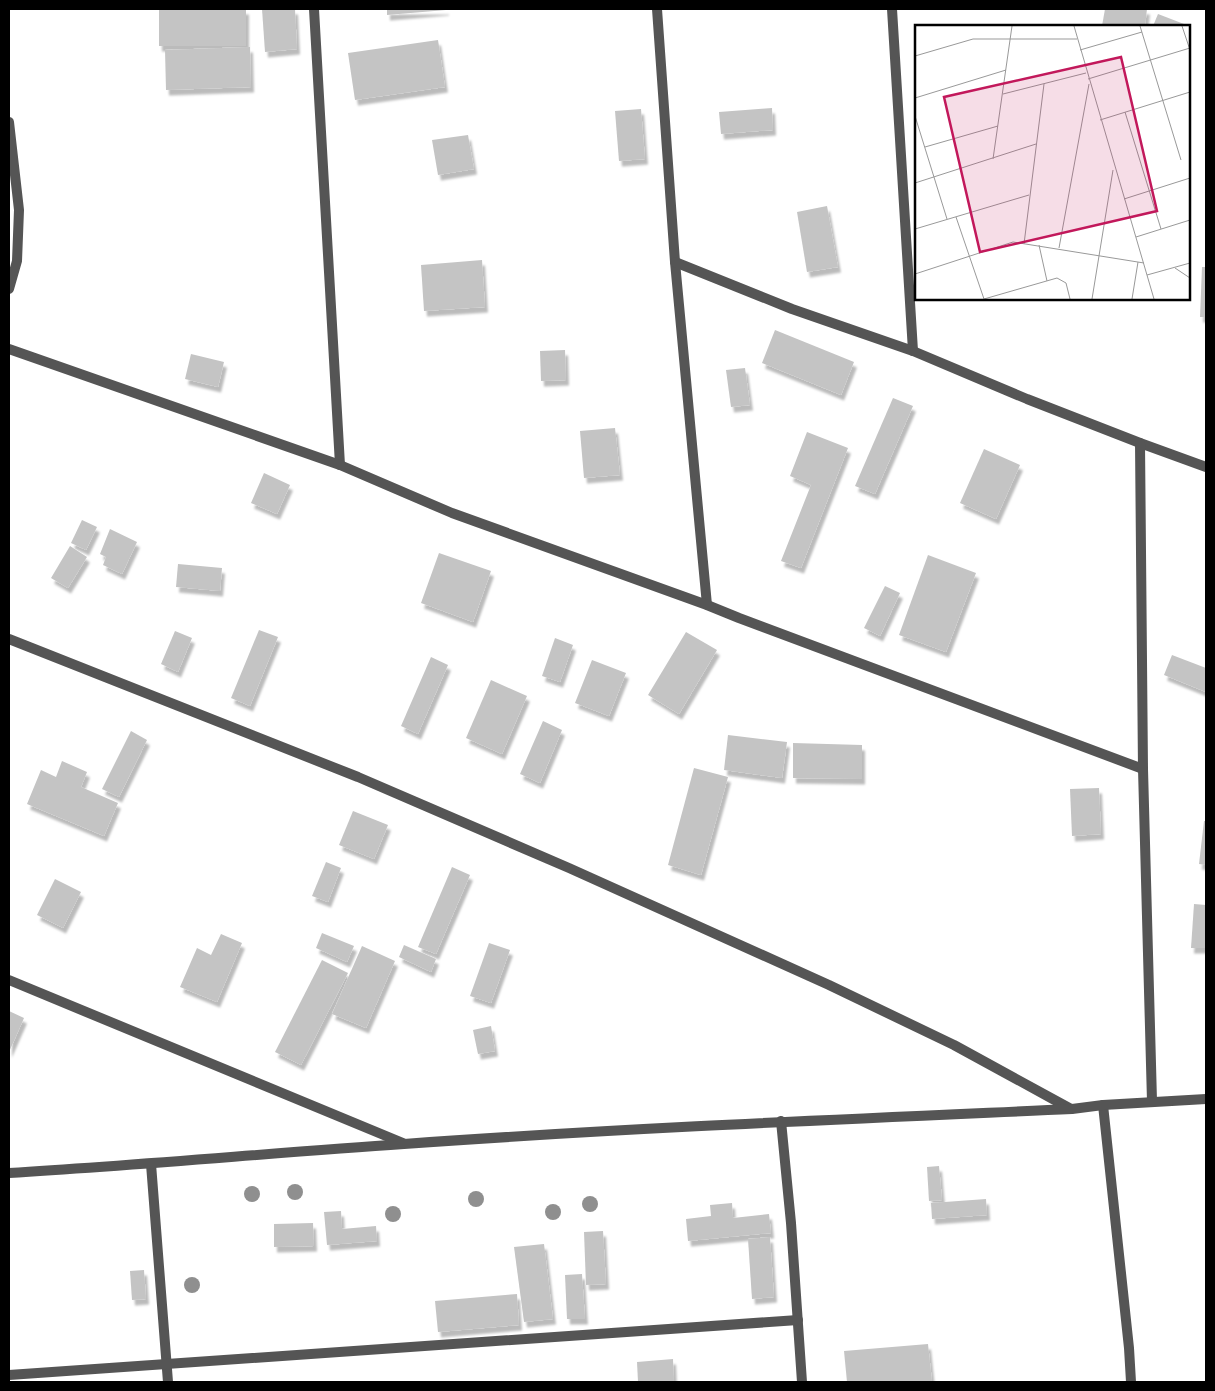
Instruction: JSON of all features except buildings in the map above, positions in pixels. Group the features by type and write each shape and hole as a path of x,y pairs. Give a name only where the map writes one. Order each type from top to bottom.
{"street":[{"path":"314,9 340,465"},
{"path":"657,9 675,262 707,605"},
{"path":"892,9 913,351"},
{"path":"9,122 19,210 17,261 9,289"},
{"path":"675,262 792,308 913,351 1027,399 1206,467"},
{"path":"9,349 340,465 452,513 707,605 1143,769"},
{"path":"1140,443 1143,769 1152,1102"},
{"path":"9,639 358,777 568,868 820,981 954,1044 1072,1110"},
{"path":"9,980 404,1144"},
{"path":"9,1173 404,1144 780,1122 1072,1110 1103,1105 1206,1099"},
{"path":"1103,1105 1131,1382"},
{"path":"780,1122 791,1223 802,1382"},
{"path":"150,1164 168,1382"},
{"path":"9,1375 798,1320"}]}
